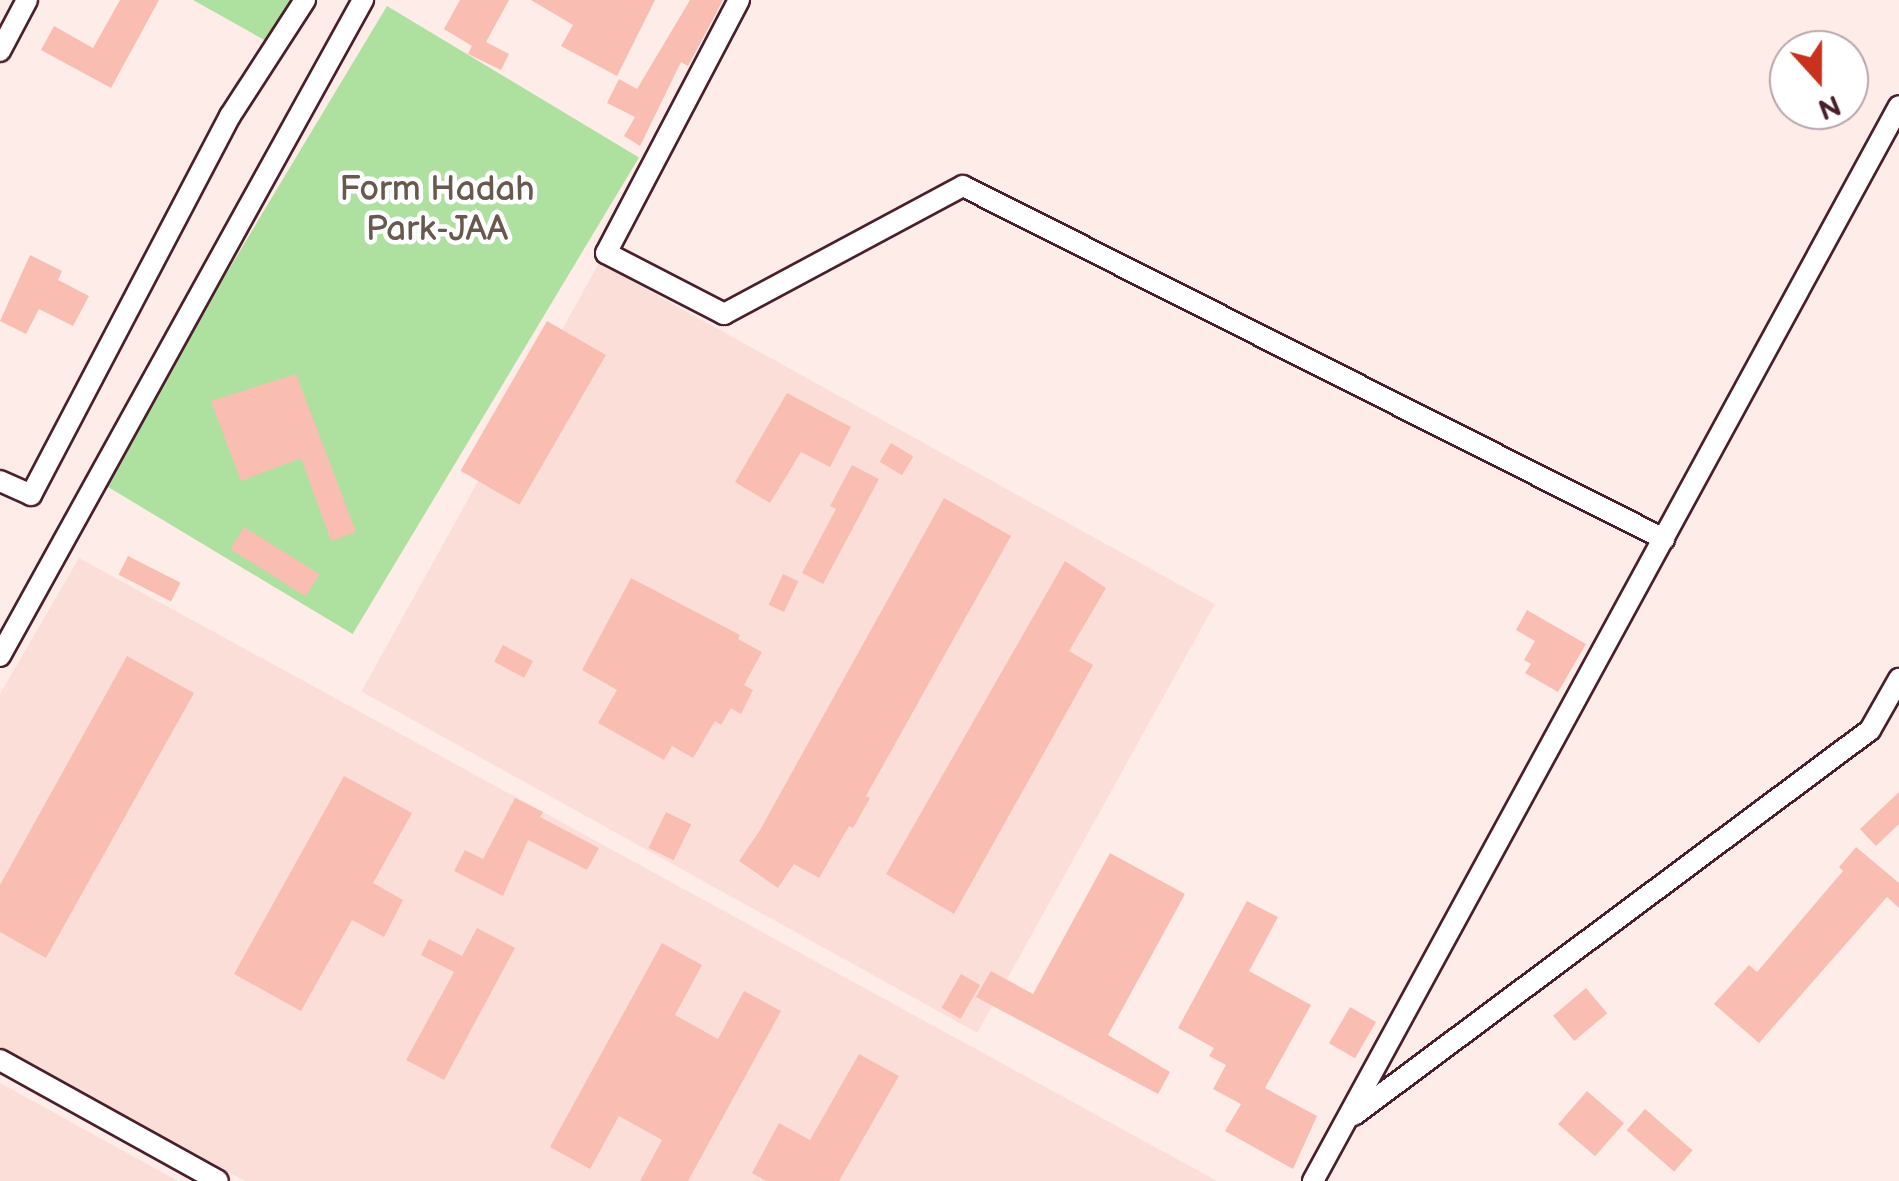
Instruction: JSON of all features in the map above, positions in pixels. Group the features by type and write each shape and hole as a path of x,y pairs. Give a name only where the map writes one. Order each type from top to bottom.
{"street":[{"path":"0,51 27,0"},
{"path":"0,481 30,494 230,116 305,0"},
{"path":"0,656 363,0"},
{"path":"738,0 606,252 724,314 963,186 1664,539"},
{"path":"1312,1181 1899,106"},
{"path":"1347,1120 1870,730 1899,679"},
{"path":"0,1060 218,1181"}],"shaded area":[{"path":"599,263 1215,604 977,1033 361,692"},
{"path":"79,558 1217,1181 245,1181 0,1047 0,694"},
{"path":"0,1083 178,1181 0,1181"}],"green space":[{"path":"193,0 302,0 275,46"},
{"name":"Form Hadah Park-JAA","path":"387,6 639,157 353,634 101,483"}],"building":[{"path":"120,0 159,0 111,88 41,50 54,26 93,48"},
{"path":"460,0 509,0 486,42 509,54 501,70 468,54 472,46 444,29"},
{"path":"531,0 655,0 617,76 561,46 573,25"},
{"path":"690,0 723,0 688,66 681,62 640,146 624,136 635,117 607,103 619,79 637,89"},
{"path":"30,255 62,271 58,280 89,296 73,326 39,309 26,334 0,321"},
{"path":"547,321 606,355 519,505 460,471"},
{"path":"296,374 356,532 331,541 301,458 241,481 211,401"},
{"path":"787,393 851,427 830,467 801,452 770,503 735,482"},
{"path":"891,443 913,456 902,475 880,462"},
{"path":"852,465 879,479 823,584 802,573 836,509 830,506"},
{"path":"944,498 1011,536 866,796 870,798 853,828 849,826 819,878 794,864 778,888 739,861 760,830"},
{"path":"244,527 319,574 306,596 230,549"},
{"path":"128,556 181,583 171,601 118,575"},
{"path":"1065,561 1106,588 1069,651 1093,665 954,914 886,874"},
{"path":"783,574 798,581 784,612 769,605"},
{"path":"631,578 740,635 738,639 762,652 744,685 753,690 741,714 731,708 721,725 715,721 693,758 672,746 664,760 598,723 617,690 582,670"},
{"path":"1527,610 1586,644 1558,692 1525,673 1531,664 1524,660 1535,641 1516,630"},
{"path":"503,645 533,661 524,678 494,662"},
{"path":"127,656 194,693 46,958 0,932 0,885"},
{"path":"344,776 412,813 373,883 403,900 384,937 352,920 301,1011 234,974"},
{"path":"1899,792 1899,824 1876,846 1860,829"},
{"path":"515,798 543,812 540,817 599,848 587,870 528,840 503,896 454,871 465,850 483,859"},
{"path":"666,812 691,824 674,860 648,848"},
{"path":"1856,847 1899,883 1899,908 1887,897 1759,1043 1714,1004 1749,965 1757,972 1843,871 1839,867"},
{"path":"1110,853 1185,894 1108,1035 1170,1072 1158,1094 976,997 991,971 1033,994"},
{"path":"1247,901 1278,917 1249,971 1311,1005 1265,1088 1317,1116 1293,1169 1225,1131 1241,1104 1213,1089 1226,1065 1209,1056 1214,1048 1178,1028"},
{"path":"477,928 515,948 444,1080 406,1060 454,972 421,955 429,939 462,956"},
{"path":"662,943 702,965 675,1015 718,1039 744,991 781,1011 688,1181 640,1181 662,1140 619,1116 590,1169 550,1147"},
{"path":"961,974 980,985 961,1019 942,1008"},
{"path":"1586,988 1607,1013 1574,1041 1553,1016"},
{"path":"1350,1007 1376,1022 1355,1058 1329,1043"},
{"path":"859,1054 899,1076 839,1181 766,1181 752,1173 779,1123 810,1140"},
{"path":"1587,1091 1624,1123 1595,1156 1558,1124"},
{"path":"1645,1109 1693,1150 1674,1171 1627,1130"}]}
